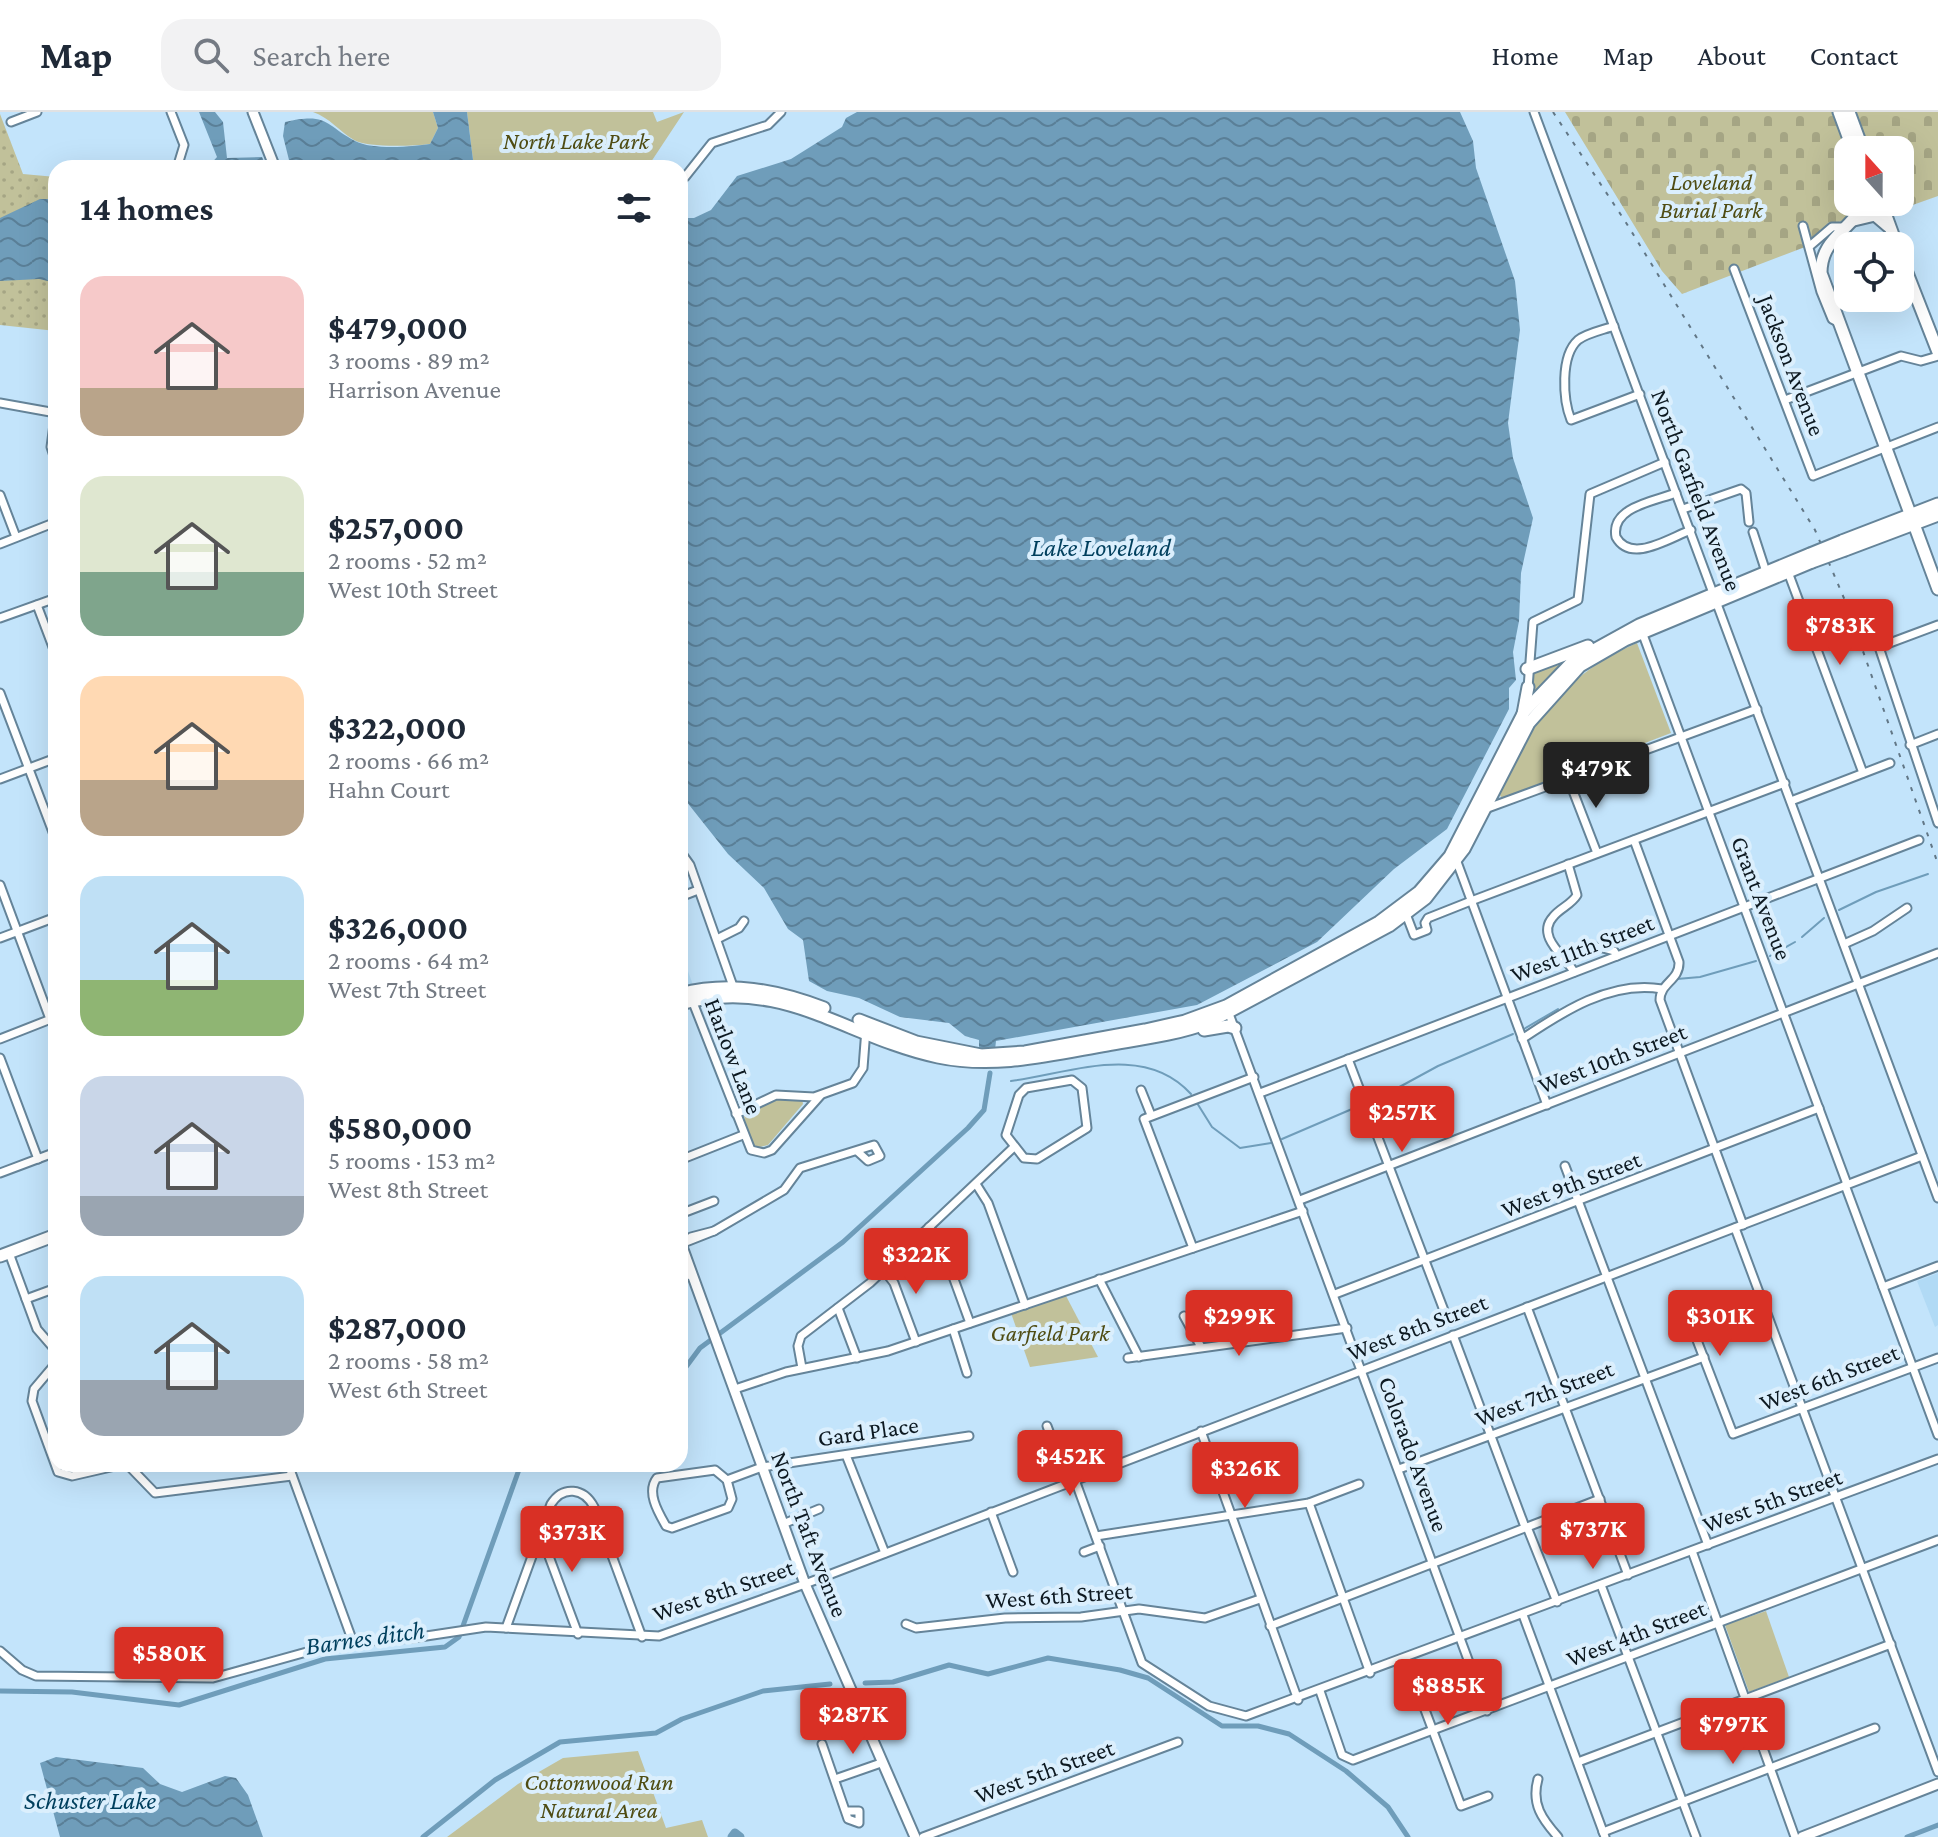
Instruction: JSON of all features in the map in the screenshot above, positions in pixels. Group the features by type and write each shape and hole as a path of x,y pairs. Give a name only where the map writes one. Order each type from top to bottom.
{"highway":[{"path":"1839,112 1848,136"},
{"path":"1849,112 1858,136"},
{"path":"1848,224 1875,215 1889,226"},
{"path":"1854,216 1829,242 1821,268 1938,589"},
{"path":"1886,216 1891,232"},
{"path":"1914,291 1938,354"},
{"path":"1527,669 1716,600 1786,568 1912,519 1938,504"},
{"path":"1912,519 1938,515"},
{"path":"1716,600 1766,572 1786,568"},
{"path":"866,1027 943,1050 981,1055 1025,1052 1155,1028 1227,1010 1379,922 1410,899 1450,856 1495,791 1536,695 1641,629"},
{"path":"1192,1029 1406,914 1441,883 1457,862 1523,714 1536,695 1572,662 1604,642"},
{"path":"1495,791 1505,802"},
{"path":"1406,914 1410,899"},
{"path":"688,997 734,991 796,997 923,1053 983,1063 1021,1060 1192,1029 1235,1028"},
{"path":"4,1254 48,1238"}],"main road":[{"path":"253,112 272,160"},
{"name":"North Taft Avenue","path":"688,1261 805,1584 915,1837"},
{"path":"1802,1837 1938,1784"}],"street":[{"path":"11,122 37,112"},
{"path":"171,112 184,145 179,160"},
{"path":"688,173 712,143 768,125 781,112"},
{"name":"North Garfield Avenue","path":"1534,112 1938,1198"},
{"path":"1811,245 1832,227 1848,224"},
{"path":"1803,226 1811,245 1809,255 1821,292 1832,319 1839,322"},
{"name":"Jackson Avenue","path":"1734,269 1813,476 1885,447"},
{"path":"1614,326 1582,337 1571,350 1565,393 1569,415 1571,420 1640,394"},
{"path":"1785,400 1901,356 1921,361 1938,354"},
{"path":"0,403 48,410"},
{"path":"1885,447 1938,427"},
{"path":"1536,695 1527,669 1533,622 1578,600 1590,494 1665,462"},
{"path":"1683,509 1741,489 1746,493 1749,522"},
{"path":"1676,493 1624,513 1616,523 1616,537 1625,548 1635,551 1691,530"},
{"path":"0,495 16,537"},
{"path":"0,544 48,525"},
{"path":"1753,532 1766,572"},
{"path":"1786,568 1863,773"},
{"path":"0,618 48,601"},
{"path":"37,605 48,634"},
{"path":"1938,625 1879,647 1938,823"},
{"name":"Grant Avenue","path":"1641,629 1938,1435"},
{"path":"0,693 48,819"},
{"path":"1482,807 1505,802 1757,709"},
{"path":"1910,745 1938,734"},
{"path":"0,779 48,761"},
{"path":"1791,801 1890,763"},
{"path":"1568,778 1597,853"},
{"path":"1406,914 1414,935 1427,930 1425,923 1428,918 1785,783"},
{"path":"1634,840 1679,967 1662,989 1660,1000 1835,1498 1938,1772"},
{"name":"West 11th Street","path":"1260,1093 1919,840"},
{"path":"688,862 734,991"},
{"path":"1457,862 1547,1105"},
{"path":"1568,864 1577,895 1551,919 1549,929 1557,954 1568,961 1574,972"},
{"path":"0,885 48,1006"},
{"path":"688,894 698,890"},
{"path":"1844,944 1873,931 1907,908"},
{"path":"0,938 48,920"},
{"path":"717,939 739,928 744,921"},
{"path":"1568,961 1590,946 1614,951 1617,956"},
{"name":"West 10th Street","path":"1300,1200 1938,953"},
{"path":"1522,1039 1567,1010 1599,997 1640,988 1662,989"},
{"name":"Harlow Lane","path":"688,1004 743,1135"},
{"path":"1227,1010 1300,1200"},
{"path":"0,1039 48,1020"},
{"path":"688,1157 743,1135 753,1152 768,1152 820,1096 857,1080 863,1068 866,1027"},
{"path":"0,1058 3,1076 38,1159"},
{"path":"1348,1059 1448,1321"},
{"path":"1193,1248 1143,1122 1151,1115 1254,1077"},
{"path":"1072,1080 1079,1083 1088,1122 1084,1132 1035,1160 1024,1158 1014,1147 1007,1132 1022,1090 1072,1080"},
{"path":"1141,1090 1151,1115"},
{"path":"736,1114 776,1095 820,1096"},
{"name":"West 9th Street","path":"1335,1294 1819,1108"},
{"path":"802,1368 799,1339 884,1270 1014,1147"},
{"path":"688,1240 714,1231 784,1190 800,1168 857,1151"},
{"path":"0,1173 48,1155"},
{"name":"West 8th Street","path":"0,1651 22,1670 36,1676 193,1680 223,1676 309,1649 469,1629 659,1636 805,1584 1922,1156"},
{"path":"1565,1166 1708,1545"},
{"path":"976,1184 986,1198 1025,1305"},
{"name":"Colorado Avenue","path":"1300,1200 1487,1711"},
{"path":"688,1211 714,1201"},
{"path":"735,1389 802,1368 857,1358 916,1342 1303,1211"},
{"path":"929,1227 940,1241 970,1323"},
{"path":"4,1254 37,1329 48,1342"},
{"path":"1883,1287 1938,1266"},
{"path":"884,1270 894,1283 916,1342"},
{"path":"688,1275 692,1274"},
{"path":"1099,1279 1139,1357"},
{"path":"26,1299 48,1291"},
{"path":"1680,1296 1704,1357"},
{"path":"1527,1307 1628,1575"},
{"path":"838,1308 857,1358"},
{"path":"1184,1316 1201,1347"},
{"path":"1266,1328 1268,1339"},
{"path":"1128,1358 1347,1328"},
{"path":"953,1329 967,1373"},
{"path":"1453,1335 1557,1602"},
{"name":"West 6th Street","path":"1704,1357 1733,1434 1938,1358"},
{"name":"West 7th Street","path":"1399,1469 1704,1357"},
{"path":"48,1372 34,1389 32,1401 48,1445"},
{"path":"1047,1426 1096,1536 1123,1610"},
{"path":"1201,1431 1298,1700"},
{"name":"Gard Place","path":"727,1480 762,1467 969,1436"},
{"path":"846,1455 885,1553"},
{"name":"West 5th Street","path":"1123,1610 1146,1667 1218,1710 1239,1716 1260,1713 1938,1459"},
{"path":"715,1470 727,1480 732,1499 728,1508 672,1528 664,1522 651,1491 657,1478 715,1470"},
{"path":"58,1472 72,1476 90,1472"},
{"path":"134,1472 155,1493 292,1476"},
{"path":"291,1472 353,1642"},
{"path":"1096,1536 1309,1503 1359,1484"},
{"path":"506,1628 552,1501 571,1490 586,1495 594,1507 642,1637"},
{"path":"1270,1626 1600,1499"},
{"path":"1309,1503 1370,1673"},
{"path":"783,1524 819,1509"},
{"path":"991,1512 1013,1572"},
{"name":"West 4th Street","path":"1320,1691 1342,1755 1348,1759 1358,1759 1938,1540"},
{"path":"536,1544 547,1551 578,1634"},
{"path":"1084,1552 1100,1546"},
{"path":"1692,1551 1748,1698 1795,1837"},
{"path":"1601,1585 1696,1837"},
{"name":"West 6th Street","path":"906,1624 916,1628 1005,1618 1093,1616 1148,1609 1203,1618 1260,1599"},
{"path":"1523,1615 1604,1834 1875,1728"},
{"path":"1578,1762 1891,1644"},
{"path":"1406,1659 1461,1806 1488,1796"},
{"name":"West 5th Street","path":"923,1837 1178,1742"},
{"path":"822,1744 846,1811"},
{"path":"835,1779 881,1763"},
{"path":"1538,1779 1533,1795 1541,1816 1558,1837"}],"shaded area":[{"path":"1938,1273 1938,1325 1935,1327 1917,1281"}],"green space":[{"name":"North Lake Park","path":"313,112 433,112 438,128 430,144 360,143"},
{"name":"North Lake Park","path":"467,112 653,112 657,122 684,112 652,160 473,160"},
{"name":"Loveland Burial Park","path":"1565,112 1836,112 1844,136 1834,136 1834,216 1849,216 1847,219 1825,227 1805,247 1682,294 1662,271"},
{"path":"1855,112 1938,112 1938,196 1914,205 1914,136 1864,136"},
{"path":"0,114 23,174 48,176 48,330 0,325"},
{"path":"1637,643 1671,733 1502,798 1498,793 1511,768 1552,704 1588,670"},
{"path":"1564,661 1537,691 1533,688 1534,672"},
{"path":"780,1097 802,1099 803,1104 768,1145 756,1148 750,1144 743,1112"},
{"name":"Garfield Park","path":"1065,1294 1098,1357 1030,1367 1011,1313"},
{"path":"1766,1611 1789,1677 1749,1692 1725,1625"},
{"name":"Cottonwood Run Natural Area","path":"638,1751 666,1828 702,1820 708,1837 447,1837 518,1784 563,1758"}],"water":[{"path":"199,112 215,112 223,122 227,158 262,157 263,160 214,160 217,157"},
{"path":"433,112 467,112 473,160 289,160 283,136 285,122 310,118 325,122 362,144 413,146 430,144 438,128"},
{"name":"Lake Loveland","path":"857,112 1460,112 1473,141 1476,168 1515,281 1520,330 1508,423 1513,458 1533,518 1521,573 1519,621 1513,652 1516,680 1509,688 1509,709 1447,829 1394,869 1317,942 1197,1005 996,1041 995,1050 979,1051 979,1040 965,1036 949,1023 900,1017 859,998 827,991 809,981 803,940 788,929 764,888 728,854 688,804 688,218 711,210 737,176 791,159 842,127 846,118"},
{"path":"40,199 48,199 48,281 0,281 0,218"},
{"name":"Schuster Lake","path":"56,1757 143,1768 160,1784 182,1792 225,1776 236,1778 248,1795 263,1837 60,1837 40,1763"}],"waterway":[{"path":"1839,910 1876,892 1928,874"},
{"path":"1802,937 1824,918"},
{"path":"1770,956 1795,942"},
{"path":"1677,979 1700,977 1756,961"},
{"path":"1524,1029 1558,1009"},
{"path":"1370,1103 1438,1066 1513,1034"},
{"path":"1011,1081 1082,1068 1129,1065 1151,1069 1172,1078 1191,1094"},
{"name":"Barnes ditch","path":"688,1364 700,1348 843,1242 968,1128 984,1110 990,1073"},
{"path":"1197,1103 1212,1127 1240,1148 1271,1143"},
{"path":"1282,1139 1359,1106"},
{"name":"Barnes ditch","path":"0,1691 72,1692 179,1705 325,1659 445,1647 459,1637 518,1472"},
{"path":"865,1683 893,1682 949,1665 988,1674 1048,1658 1120,1670 1148,1678 1222,1726 1258,1726 1289,1734 1346,1771 1388,1807 1408,1837"},
{"path":"423,1837 495,1780 560,1742 656,1733 682,1719 763,1691 830,1684"},
{"path":"1907,1837 1938,1825"},
{"path":"732,1837 735,1833 740,1837"}],"railway":[{"path":"1553,112 1625,221 1815,530 1846,603 1938,864"}]}
